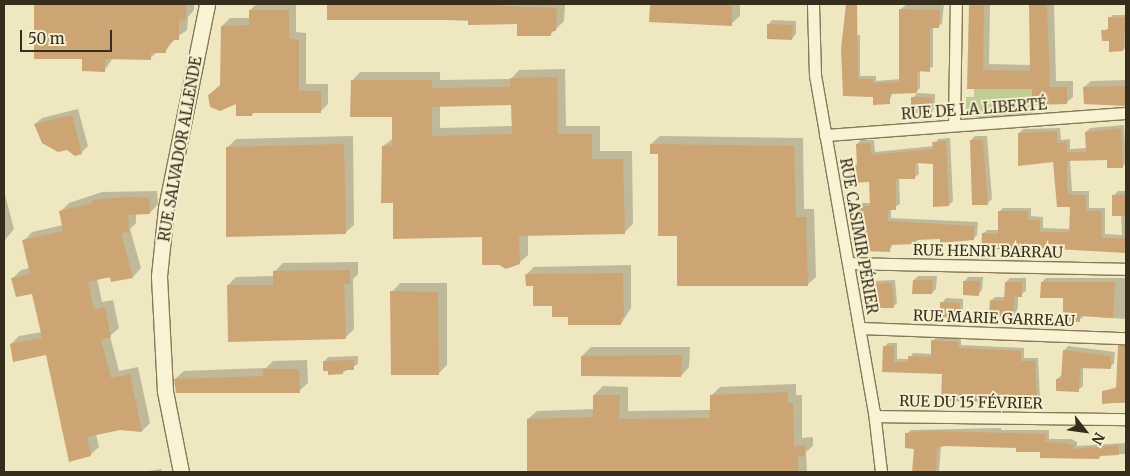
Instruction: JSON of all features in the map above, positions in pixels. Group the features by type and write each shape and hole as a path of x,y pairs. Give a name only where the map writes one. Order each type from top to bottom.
{"street":[{"name":"RUE SALVADOR ALLENDE","path":"181,472 165,391 159,276 166,208 207,4"},
{"name":"RUE CASIMIR PÉRIER","path":"813,4 815,75 875,416 881,472"},
{"path":"954,125 956,4"},
{"name":"RUE DE LA LIBERTÉ","path":"825,135 1126,113"},
{"name":"RUE HENRI BARRAU","path":"849,263 1126,269"},
{"name":"RUE MARIE GARREAU","path":"860,328 1126,338"},
{"name":"RUE DU 15 FÉVRIER","path":"875,416 1126,419"}],"green space":[{"path":"974,89 1032,89 1032,117 971,117 966,114 966,97 974,97"}],"building":[{"path":"34,4 186,4 186,20 179,21 179,40 174,40 166,48 166,53 151,53 151,60 105,59 105,72 82,71 82,59 34,59"},
{"path":"327,4 501,4 501,6 557,8 556,31 551,31 551,36 517,36 517,24 468,25 468,20 327,20"},
{"path":"650,4 732,4 732,26 649,22"},
{"path":"846,4 857,4 858,79 873,79 873,83 899,82 899,9 940,10 939,28 930,28 930,72 917,71 917,93 890,94 890,104 873,105 873,97 843,96 841,49"},
{"path":"969,5 984,6 983,70 1030,71 1029,5 1047,5 1050,87 1067,87 1067,104 1032,105 1032,89 967,89"},
{"path":"249,10 289,10 289,39 299,40 299,91 321,91 321,113 252,113 252,116 236,116 236,104 220,111 210,107 208,95 220,86 221,26 249,25"},
{"path":"1108,17 1126,18 1123,51 1109,52 1109,41 1102,41 1101,30 1108,30"},
{"path":"767,24 793,25 792,40 767,39"},
{"path":"557,77 558,134 592,134 592,159 623,159 625,234 519,236 520,264 506,269 499,265 482,265 482,237 393,239 393,203 381,203 382,146 392,146 392,117 350,117 351,80 432,80 432,88 510,87 510,78","holes":["511,105 512,134 432,136 432,107"]},
{"path":"1126,86 1126,106 1084,104 1083,87"},
{"path":"911,97 932,98 932,113 911,113"},
{"path":"72,115 82,154 75,156 67,150 58,152 42,143 34,124"},
{"path":"1121,128 1123,168 1107,168 1107,160 1067,161 1067,186 1069,195 1086,195 1086,211 1101,211 1102,238 1126,238 1126,253 1038,248 1033,254 1016,253 1016,249 991,249 990,259 981,258 982,233 998,234 998,211 1028,211 1028,220 1040,220 1040,232 1069,232 1070,207 1057,207 1053,162 1018,166 1018,133 1057,131 1057,143 1067,142 1067,152 1086,152 1085,132"},
{"path":"970,140 983,140 988,205 972,205"},
{"path":"946,141 949,206 933,207 933,164 915,163 915,179 896,179 896,210 888,210 888,221 974,226 974,240 940,243 940,239 915,240 915,244 890,245 890,252 863,251 863,222 857,223 856,206 870,206 869,182 851,183 850,166 857,166 856,144 870,143 872,155 933,149 932,142"},
{"path":"344,144 346,234 226,237 226,147"},
{"path":"650,144 794,146 796,217 806,217 808,286 677,286 677,236 658,236 658,154 650,154"},
{"path":"1112,195 1126,195 1126,216 1112,216"},
{"path":"127,197 149,198 150,214 128,215 129,232 121,233 133,278 111,282 110,277 88,282 94,310 105,307 111,337 101,340 111,378 130,374 142,432 120,430 87,437 91,456 69,462 46,355 13,362 10,344 42,338 32,294 16,297 11,278 30,274 22,240 63,231 59,211 93,203 93,200"},
{"path":"350,270 350,284 344,284 346,339 228,342 227,285 273,285 273,271"},
{"path":"623,273 624,317 621,317 621,325 568,325 568,317 552,317 552,306 533,306 533,286 526,286 525,274"},
{"path":"913,280 933,280 932,294 912,294"},
{"path":"963,281 980,281 979,296 963,295"},
{"path":"1005,282 1022,282 1022,297 1014,297 1014,318 989,316 990,300 1004,301"},
{"path":"1041,282 1115,282 1113,318 1080,316 1080,322 1063,321 1063,298 1040,298"},
{"path":"892,283 894,308 877,308 878,299 867,296 867,284"},
{"path":"390,291 438,292 439,375 391,375"},
{"path":"940,302 960,303 959,318 940,318"},
{"path":"931,340 958,342 958,348 1021,351 1021,361 1035,361 1037,403 941,401 942,374 882,372 883,346 894,346 894,362 908,362 908,356 931,357"},
{"path":"1118,345 1126,345 1126,402 1102,404 1102,391 1116,389"},
{"path":"1063,350 1111,356 1111,369 1080,368 1079,392 1056,391 1056,379 1061,379"},
{"path":"682,355 681,377 581,376 581,356"},
{"path":"354,360 354,370 343,370 343,374 328,375 328,371 323,371 323,361"},
{"path":"263,369 299,369 300,393 176,393 174,379 263,376"},
{"path":"788,392 788,403 793,403 794,446 805,445 805,456 798,456 798,472 527,472 527,419 593,417 593,395 620,395 619,419 710,418 710,395"},
{"path":"929,431 1046,434 1045,442 1066,443 1073,445 1073,449 1118,445 1119,455 1099,456 1099,459 1040,458 1040,452 1016,452 1016,448 945,446 937,448 936,472 912,472 914,449 905,448 905,433"}]}
